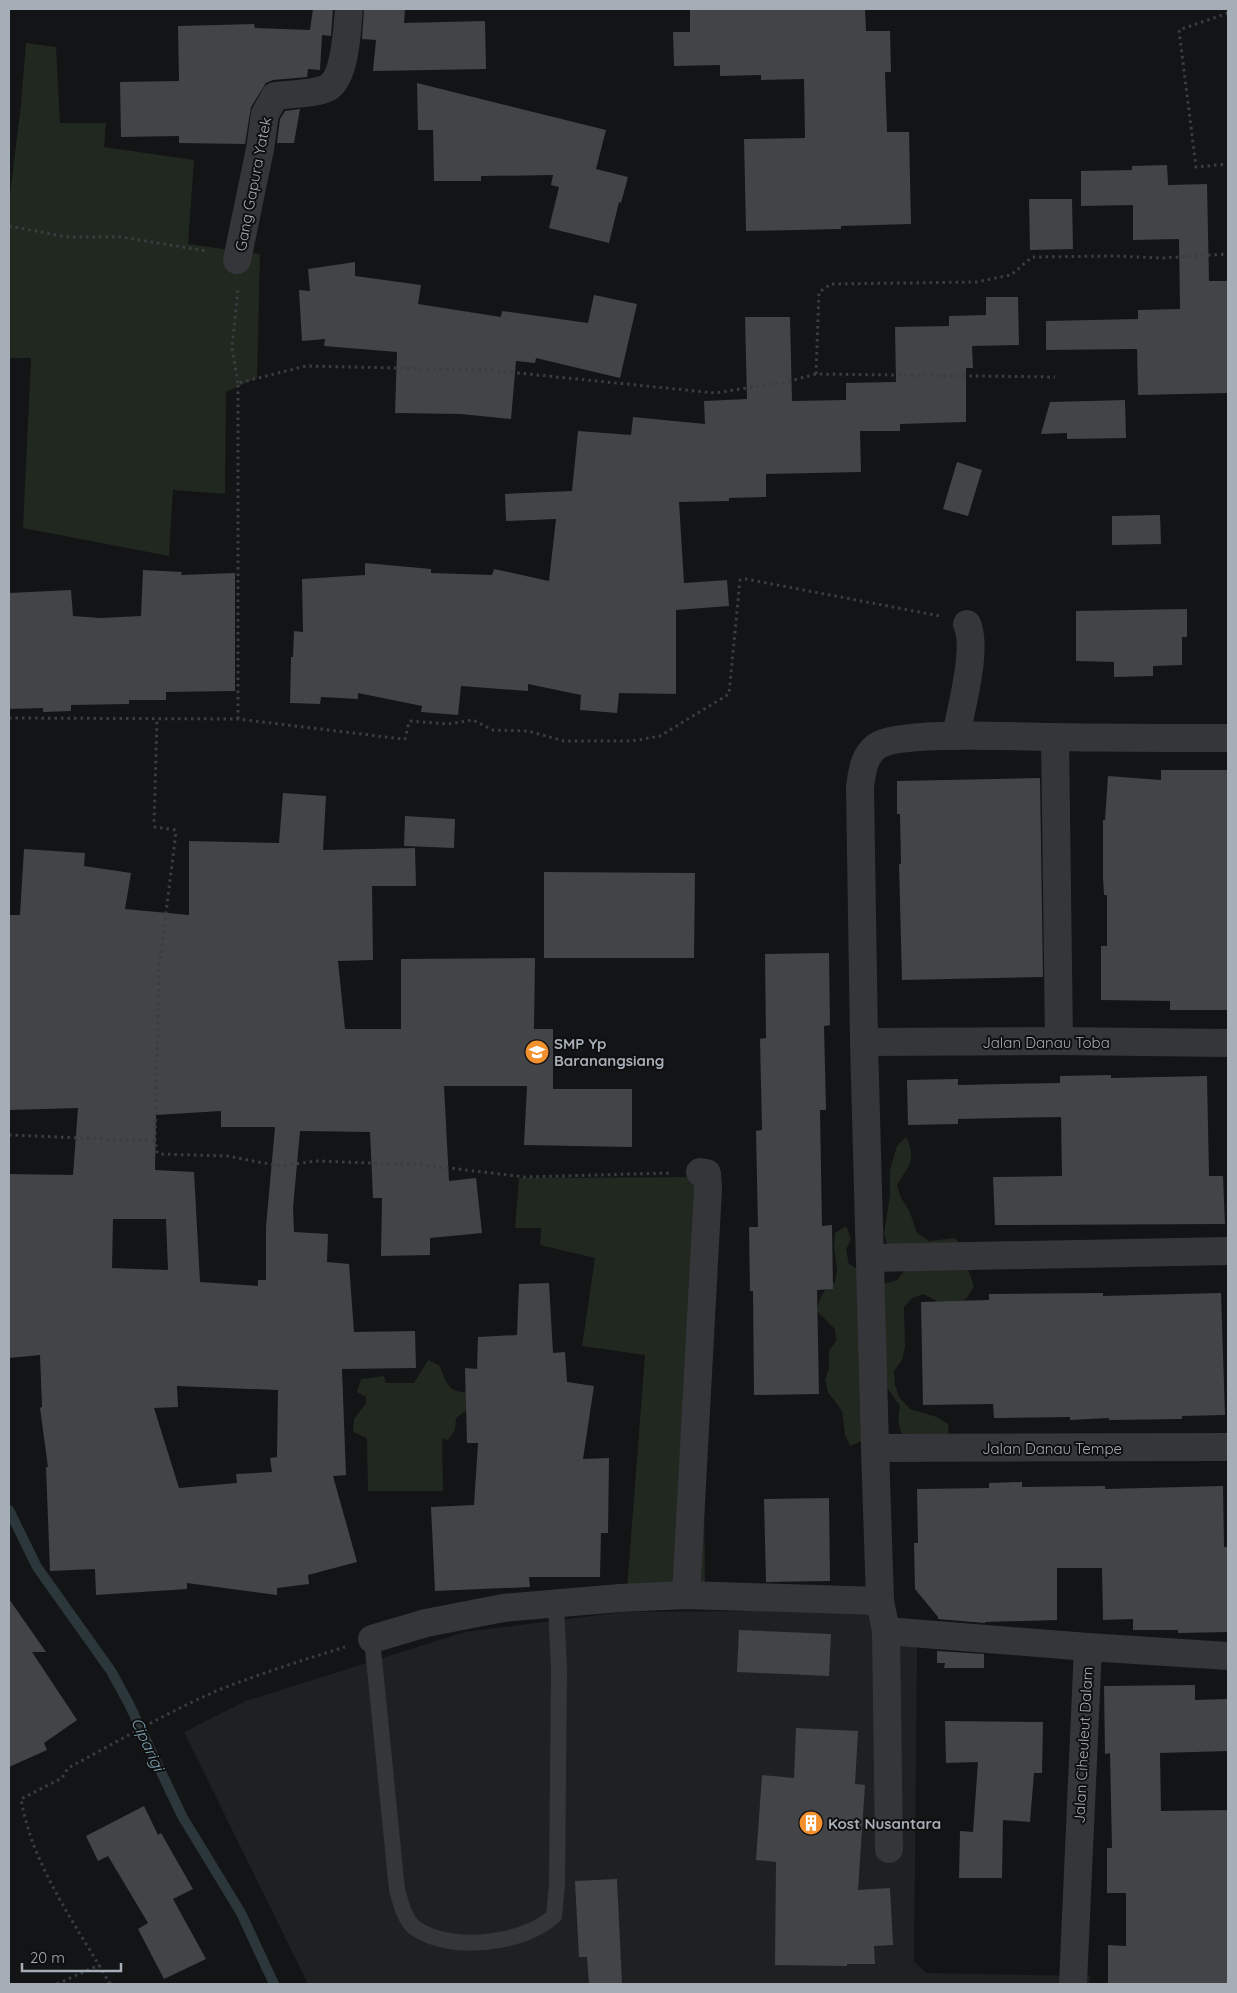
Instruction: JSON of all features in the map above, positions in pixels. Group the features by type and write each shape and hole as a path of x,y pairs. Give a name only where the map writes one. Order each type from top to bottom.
{"street":[{"name":"Gang Gapura Yatek","path":"237,260 260,149 265,114 275,96 316,91 329,87 338,76 344,52 349,9"},
{"path":"956,736 970,655 971,635 967,624"},
{"path":"889,1849 886,1631 880,1601 864,1042 860,787 863,768 869,753 883,742 892,740 956,736 1228,738"},
{"path":"1055,737 1059,1041"},
{"name":"Jalan Danau Toba","path":"864,1042 1059,1041 1228,1043"},
{"path":"686,1595 708,1189 707,1174 700,1172"},
{"path":"870,1258 1228,1251"},
{"name":"Jalan Danau Tempe","path":"875,1448 1228,1446"},
{"path":"372,1639 426,1623 504,1608 556,1604 686,1595 880,1601"},
{"path":"886,1631 1088,1647"},
{"name":"Jalan Ciheuleut Dalam","path":"1073,1984 1088,1647 1228,1656"}],"lane":[{"path":"372,1639 397,1890 403,1912 415,1927 437,1937 467,1943 497,1941 526,1934 545,1924 554,1916 558,1886 559,1670 556,1604"}],"path":[{"path":"1228,13 1179,30 1196,167 1228,164"},
{"path":"9,226 68,237 121,237 231,255 237,260 238,298 232,348 238,383 238,719"},
{"path":"816,374 819,292 831,284 976,282 1011,275 1032,257 1116,256 1161,258 1228,254"},
{"path":"238,383 306,366 479,369 715,393 786,382 816,374 1055,377"},
{"path":"9,718 157,720 199,717 238,719 402,739 405,739 407,736 410,721 448,724 473,720 492,730 528,731 564,741 632,741 660,736 729,694 740,580 746,579 935,615 967,624"},
{"path":"157,720 154,823 155,827 176,832 160,969 155,1141 159,1154 227,1156 280,1166 316,1161 425,1165 524,1177 700,1172"},
{"path":"9,1135 155,1141"},
{"path":"110,1984 60,1900 28,1833 21,1799 62,1778 68,1768 174,1711 220,1690 268,1671 372,1639"},
{"path":"58,1984 99,1965"}],"shaded area":[{"path":"26,43 56,47 60,123 106,123 104,147 194,160 188,244 260,254 257,378 226,392 225,494 173,490 169,556 23,528 31,358 9,358 9,203"},
{"path":"906,1137 911,1157 908,1167 897,1185 901,1198 909,1210 917,1233 929,1241 955,1238 964,1248 965,1261 974,1286 967,1298 957,1307 945,1306 924,1294 912,1298 904,1307 905,1347 902,1360 894,1371 895,1385 899,1397 910,1409 937,1417 948,1424 949,1439 906,1441 899,1424 900,1406 886,1386 862,1441 850,1446 845,1435 842,1411 828,1392 825,1380 829,1368 829,1351 836,1341 835,1329 817,1311 819,1301 825,1290 835,1282 837,1270 834,1246 835,1233 846,1226 851,1239 846,1250 849,1264 884,1284 897,1280 906,1269 887,1245 884,1233 890,1195 890,1170 897,1146"},
{"path":"701,1177 705,1588 627,1589 645,1355 582,1346 595,1258 540,1245 541,1228 515,1228 519,1178"},
{"path":"428,1360 439,1365 447,1383 453,1390 472,1392 467,1410 456,1418 455,1430 448,1440 442,1438 443,1491 368,1491 367,1438 353,1432 354,1419 366,1403 366,1397 357,1392 361,1379 384,1376 386,1383 414,1383"},
{"path":"880,1610 906,1630 917,1650 914,1962 927,1973 1090,1976 1089,1984 308,1984 184,1732 246,1701 465,1632 624,1612"}],"building":[{"path":"313,9 333,9 331,36 322,35 320,70 308,69 307,77 273,80 266,83 251,107 245,144 179,143 179,136 121,137 120,82 179,81 178,26 254,24 255,28 310,30"},
{"path":"364,9 405,9 404,23 485,21 486,69 373,71 376,40 362,39"},
{"path":"690,9 865,9 866,31 890,31 891,72 885,72 887,132 909,132 911,224 841,226 841,229 746,231 744,139 805,138 804,79 761,80 761,75 720,76 720,65 674,66 673,32 690,32"},
{"path":"417,83 606,130 596,169 628,177 621,203 619,202 609,243 549,228 559,187 551,185 553,175 481,176 481,181 434,181 433,130 418,130"},
{"path":"300,109 294,143 277,143 280,119 285,111"},
{"path":"1167,165 1168,185 1207,184 1209,281 1228,281 1228,393 1138,395 1137,349 1046,350 1046,321 1138,319 1138,310 1180,309 1179,239 1133,240 1133,205 1081,206 1081,171 1132,170 1132,166"},
{"path":"1029,199 1072,199 1073,249 1030,250"},
{"path":"355,262 355,276 421,285 418,304 501,317 502,311 588,323 594,295 637,304 620,378 536,358 535,363 516,361 511,419 461,414 395,413 397,352 324,346 325,339 302,341 299,290 310,291 308,269"},
{"path":"986,297 1018,297 1019,345 972,346 973,368 966,368 966,422 900,424 900,431 860,431 861,472 766,474 766,497 729,498 729,501 679,502 684,583 727,580 729,606 676,610 676,694 619,693 617,713 580,710 581,695 528,684 528,691 461,686 458,715 421,712 422,706 358,693 358,699 321,697 320,704 290,703 291,657 293,657 294,631 303,632 302,579 365,575 365,563 431,569 431,573 492,575 494,569 549,581 556,519 506,521 505,494 572,491 578,431 631,435 633,417 705,424 704,401 747,399 745,317 790,317 792,401 846,400 846,383 896,382 895,327 949,326 949,316 986,315"},
{"path":"1125,400 1126,438 1067,439 1067,433 1041,434 1050,402"},
{"path":"957,462 982,470 968,516 943,509"},
{"path":"1160,515 1161,544 1112,545 1112,516"},
{"path":"143,570 182,572 181,575 235,573 235,691 166,692 166,700 129,700 129,704 71,705 71,711 43,712 43,708 9,709 9,593 71,590 73,616 100,618 141,616"},
{"path":"1187,609 1187,637 1182,637 1182,665 1153,666 1153,676 1114,677 1114,662 1076,661 1076,611"},
{"path":"1161,770 1228,770 1228,1010 1170,1010 1170,1001 1101,1000 1101,946 1107,946 1107,895 1104,895 1103,877 1103,820 1105,820 1108,776 1161,780"},
{"path":"1040,778 1043,977 902,980 899,864 901,864 900,814 897,814 897,781"},
{"path":"283,793 326,796 323,850 415,848 416,886 372,886 373,960 338,961 345,1029 401,1029 401,959 535,958 534,1029 553,1029 553,1089 632,1089 632,1147 524,1145 527,1086 444,1086 449,1181 476,1178 482,1233 430,1238 430,1255 381,1256 382,1198 373,1198 370,1132 300,1131 293,1208 294,1232 328,1234 327,1262 349,1264 354,1332 415,1331 416,1368 342,1369 346,1475 333,1476 357,1562 308,1575 309,1584 277,1588 277,1595 187,1583 187,1589 96,1595 95,1569 50,1571 46,1467 48,1467 40,1408 42,1407 40,1355 9,1358 9,1174 73,1175 78,1108 9,1110 9,915 20,915 24,849 85,853 84,866 131,873 125,909 189,915 189,841 279,843","holes":["221,1111 221,1127 275,1127 266,1227 266,1280 258,1280 258,1286 200,1282 194,1172 155,1170 156,1115","113,1219 166,1219 168,1270 112,1268","177,1386 278,1390 277,1457 270,1458 272,1472 236,1474 237,1483 179,1488 154,1408 178,1407"]},
{"path":"405,816 455,819 454,848 404,846"},
{"path":"544,872 695,873 694,958 544,958"},
{"path":"829,953 830,1025 824,1026 826,1110 820,1110 822,1226 832,1225 833,1289 817,1290 819,1394 754,1395 753,1291 750,1291 749,1227 758,1227 756,1131 762,1130 760,1039 766,1038 765,954"},
{"path":"1111,1075 1111,1078 1207,1076 1209,1176 1223,1176 1225,1224 995,1225 993,1177 1062,1176 1061,1117 958,1119 958,1124 908,1125 907,1080 958,1079 958,1085 1060,1083 1060,1076"},
{"path":"549,1283 553,1353 565,1352 567,1382 594,1386 583,1459 609,1458 608,1533 601,1533 600,1577 529,1577 530,1587 435,1591 431,1507 474,1505 478,1443 467,1443 465,1368 477,1369 478,1337 517,1335 519,1284"},
{"path":"1103,1293 1103,1296 1221,1293 1225,1415 1182,1416 1182,1419 1109,1420 1109,1418 1070,1420 1070,1417 994,1418 993,1404 923,1405 921,1302 989,1300 989,1294"},
{"path":"1022,1482 1022,1487 1105,1486 1105,1489 1223,1486 1224,1547 1228,1547 1228,1632 1178,1633 1178,1630 1133,1630 1133,1619 1103,1620 1102,1568 1057,1568 1057,1620 985,1623 938,1619 915,1589 914,1543 918,1543 917,1489 989,1488 989,1483"},
{"path":"829,1498 830,1581 766,1582 764,1499"},
{"path":"9,1599 46,1652 32,1652 77,1720 44,1743 47,1750 9,1767"},
{"path":"739,1630 831,1634 829,1676 737,1672"},
{"path":"937,1651 984,1654 984,1668 944,1668 945,1663 937,1663"},
{"path":"1195,1685 1195,1700 1228,1699 1228,1751 1160,1753 1161,1811 1228,1810 1228,1984 1108,1984 1108,1945 1126,1946 1126,1893 1107,1893 1107,1848 1112,1848 1110,1753 1105,1754 1104,1686"},
{"path":"945,1721 1043,1722 1042,1773 1034,1773 1030,1822 1003,1820 1002,1878 959,1878 960,1831 973,1832 978,1762 946,1763"},
{"path":"796,1728 858,1731 855,1784 865,1785 858,1890 890,1888 893,1945 874,1946 875,1964 847,1964 847,1966 775,1965 776,1862 756,1860 762,1775 794,1778"},
{"path":"144,1806 158,1835 161,1833 193,1889 173,1899 206,1959 164,1979 138,1929 148,1923 108,1856 98,1861 86,1836"},
{"path":"617,1879 622,1984 589,1984 587,1957 579,1957 575,1881"}],"waterway":[{"name":"Ciparigi","path":"9,1510 37,1567 111,1671 129,1704 182,1816 241,1913 274,1984"}],"place":[{"name":"SMP Yp Baranangsiang","path":"537,1052"},
{"name":"Kost Nusantara","path":"811,1823"}]}
